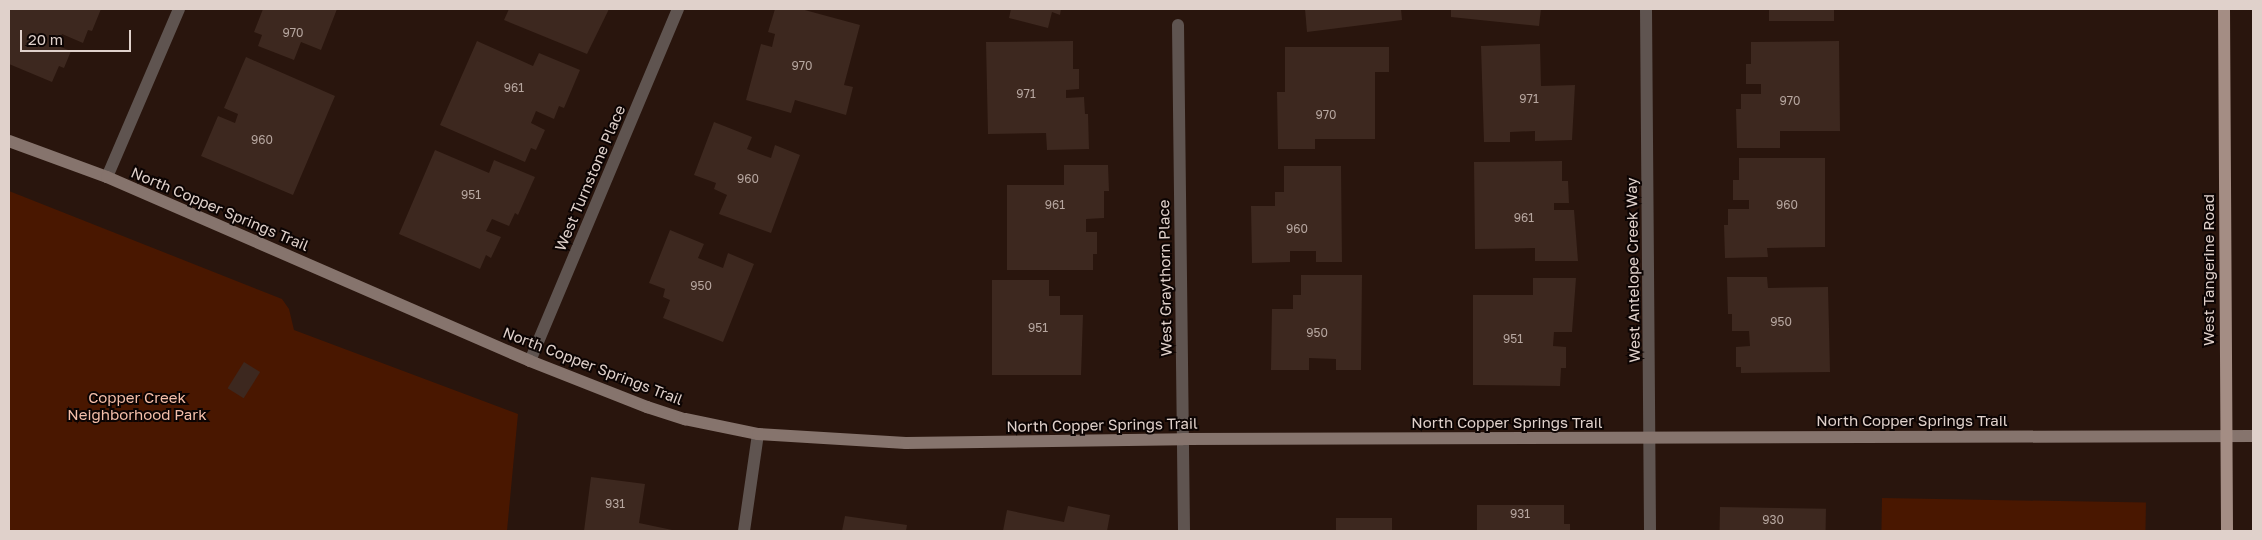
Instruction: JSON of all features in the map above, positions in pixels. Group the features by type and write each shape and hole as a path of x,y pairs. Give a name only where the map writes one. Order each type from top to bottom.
{"main road":[{"name":"West Tangerine Road","path":"2224,9 2227,531"}],"street":[{"path":"107,177 179,9"},
{"name":"West Turnstone Place","path":"530,361 678,9"},
{"name":"West Antelope Creek Way","path":"1646,9 1651,438 1650,531"},
{"name":"West Graythorn Place","path":"1178,24 1184,531"},
{"name":"North Copper Springs Trail","path":"9,141 107,177 530,361 648,407 685,419 758,434 906,443 1183,439 2253,436"},
{"path":"744,531 758,434"}],"green space":[{"name":"Copper Creek Neighborhood Park","path":"9,191 282,299 289,309 294,330 518,414 507,531 9,531"},
{"path":"1882,498 2146,503 2145,531 1881,531"}],"building":[{"path":"9,9 101,9 92,31 88,30 83,43 62,34 58,46 71,51 64,68 59,66 52,82 9,64"},
{"path":"263,9 337,9 321,50 301,42 294,60 258,46 262,35 254,32"},
{"path":"509,9 609,9 587,54 504,20"},
{"path":"775,9 801,9 860,25 844,85 853,87 846,115 795,100 791,113 746,100 761,44 772,47 775,34 768,32"},
{"path":"1011,9 1061,9 1060,15 1052,12 1048,28 1009,18"},
{"path":"1305,9 1401,9 1402,20 1307,32"},
{"path":"1451,9 1541,9 1539,26 1451,17"},
{"path":"1769,9 1834,9 1834,21 1769,21"},
{"path":"477,41 533,66 539,53 580,70 564,108 559,106 554,119 536,111 531,123 545,130 536,150 531,148 525,162 440,125"},
{"path":"1073,41 1073,69 1079,69 1079,89 1066,90 1066,98 1084,97 1085,114 1088,114 1089,149 1047,150 1046,133 988,134 986,42"},
{"path":"1839,41 1840,131 1780,131 1780,148 1737,148 1736,109 1741,109 1741,94 1761,94 1761,84 1746,84 1746,64 1751,64 1751,42"},
{"path":"1540,44 1541,86 1575,85 1572,140 1535,141 1535,131 1510,132 1510,142 1484,142 1481,46"},
{"path":"1285,47 1389,47 1389,72 1375,72 1375,139 1315,139 1315,149 1278,149 1277,92 1285,92"},
{"path":"246,57 335,96 293,195 201,156 218,116 235,123 238,114 224,108"},
{"path":"714,122 752,137 747,149 771,158 775,145 800,155 771,233 719,214 727,195 714,189 716,183 694,175"},
{"path":"435,150 489,173 494,160 535,177 518,215 515,213 509,226 492,219 486,231 501,237 491,258 486,255 480,269 399,234"},
{"path":"1739,158 1825,158 1825,247 1767,248 1768,257 1725,258 1724,225 1728,225 1728,209 1749,209 1749,200 1733,200 1733,180 1739,180"},
{"path":"1562,161 1562,181 1568,181 1569,203 1554,203 1554,210 1574,210 1578,261 1535,261 1535,248 1475,249 1474,162"},
{"path":"1064,165 1108,165 1109,191 1104,191 1104,218 1086,219 1086,232 1097,232 1097,254 1093,254 1093,270 1007,270 1007,185 1064,185"},
{"path":"1284,166 1341,166 1342,262 1316,262 1316,251 1290,251 1290,262 1252,263 1251,206 1275,206 1275,192 1284,192"},
{"path":"670,230 704,244 698,258 723,268 728,253 754,264 723,342 663,318 670,300 663,297 665,289 649,283"},
{"path":"1301,275 1362,275 1361,370 1336,370 1336,359 1309,358 1309,370 1271,370 1272,309 1293,309 1293,295 1301,295"},
{"path":"1727,277 1767,277 1768,288 1828,287 1830,372 1741,373 1741,367 1736,367 1736,347 1750,346 1749,331 1732,331 1732,314 1728,314"},
{"path":"1533,278 1576,278 1572,332 1554,332 1553,346 1566,347 1566,368 1561,368 1560,386 1473,385 1473,295 1533,295"},
{"path":"992,280 1049,280 1049,296 1060,296 1060,315 1083,315 1081,375 992,375"},
{"path":"244,362 260,372 244,398 228,388"},
{"path":"591,477 645,484 639,523 677,531 584,531"},
{"path":"1477,505 1564,505 1564,524 1570,524 1570,531 1477,531"},
{"path":"1068,506 1110,515 1107,531 1003,531 1007,510 1064,522"},
{"path":"1720,507 1826,509 1826,531 1720,531"},
{"path":"845,516 907,525 906,531 842,531"},
{"path":"1336,518 1392,518 1392,531 1336,531"}]}
